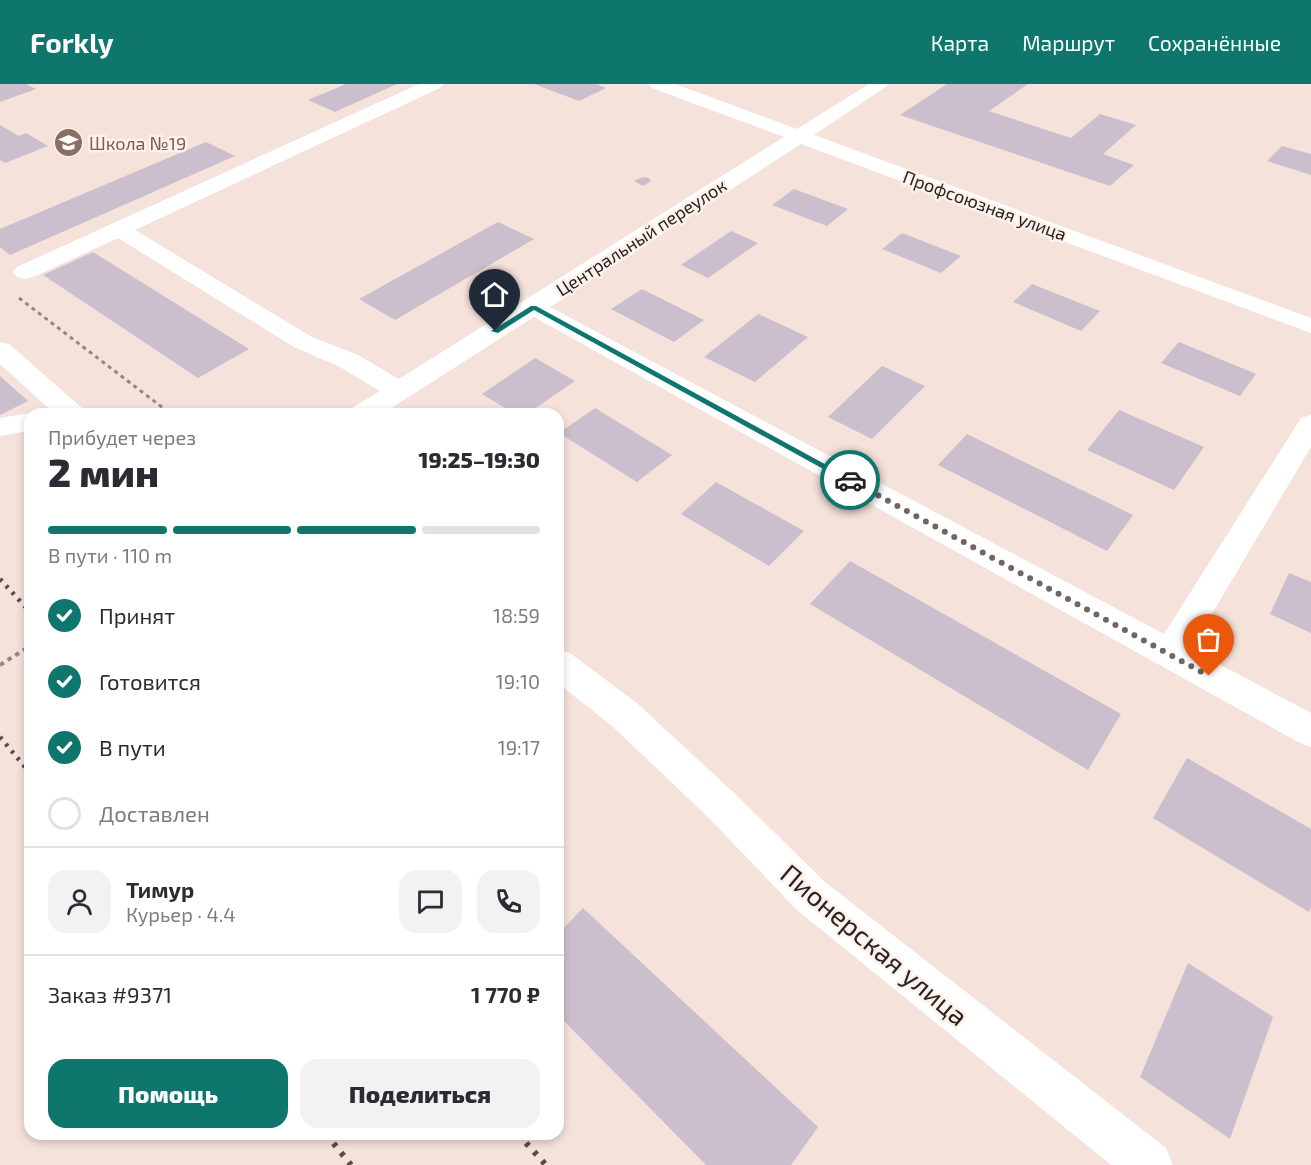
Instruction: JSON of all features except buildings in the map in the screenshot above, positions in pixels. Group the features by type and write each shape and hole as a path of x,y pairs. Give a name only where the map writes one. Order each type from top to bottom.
{"street":[{"path":"25,272 434,84"},
{"name":"Профсоюзная улица","path":"658,84 1311,326"},
{"name":"Центральный переулок","path":"372,408 881,84"},
{"path":"119,229 303,342 349,361 399,391"},
{"path":"533,307 1311,731"},
{"path":"0,350 57,408"},
{"path":"0,427 24,423"},
{"path":"1169,654 1311,424"},
{"name":"Пионерская улица","path":"564,668 625,715 720,804 811,896 1149,1165"}],"path":[{"path":"19,298 163,408"},
{"path":"0,665 24,650"}],"railway":[{"path":"0,579 24,605"},
{"path":"0,737 24,766"},
{"path":"331,1140 351,1165"},
{"path":"523,1140 546,1165"}],"way so far":[{"path":"850,480 1209,676"}],"place":[{"name":"Школа №19","path":"68,143"}],"route":[{"path":"495,331 533,307 850,480"}]}
